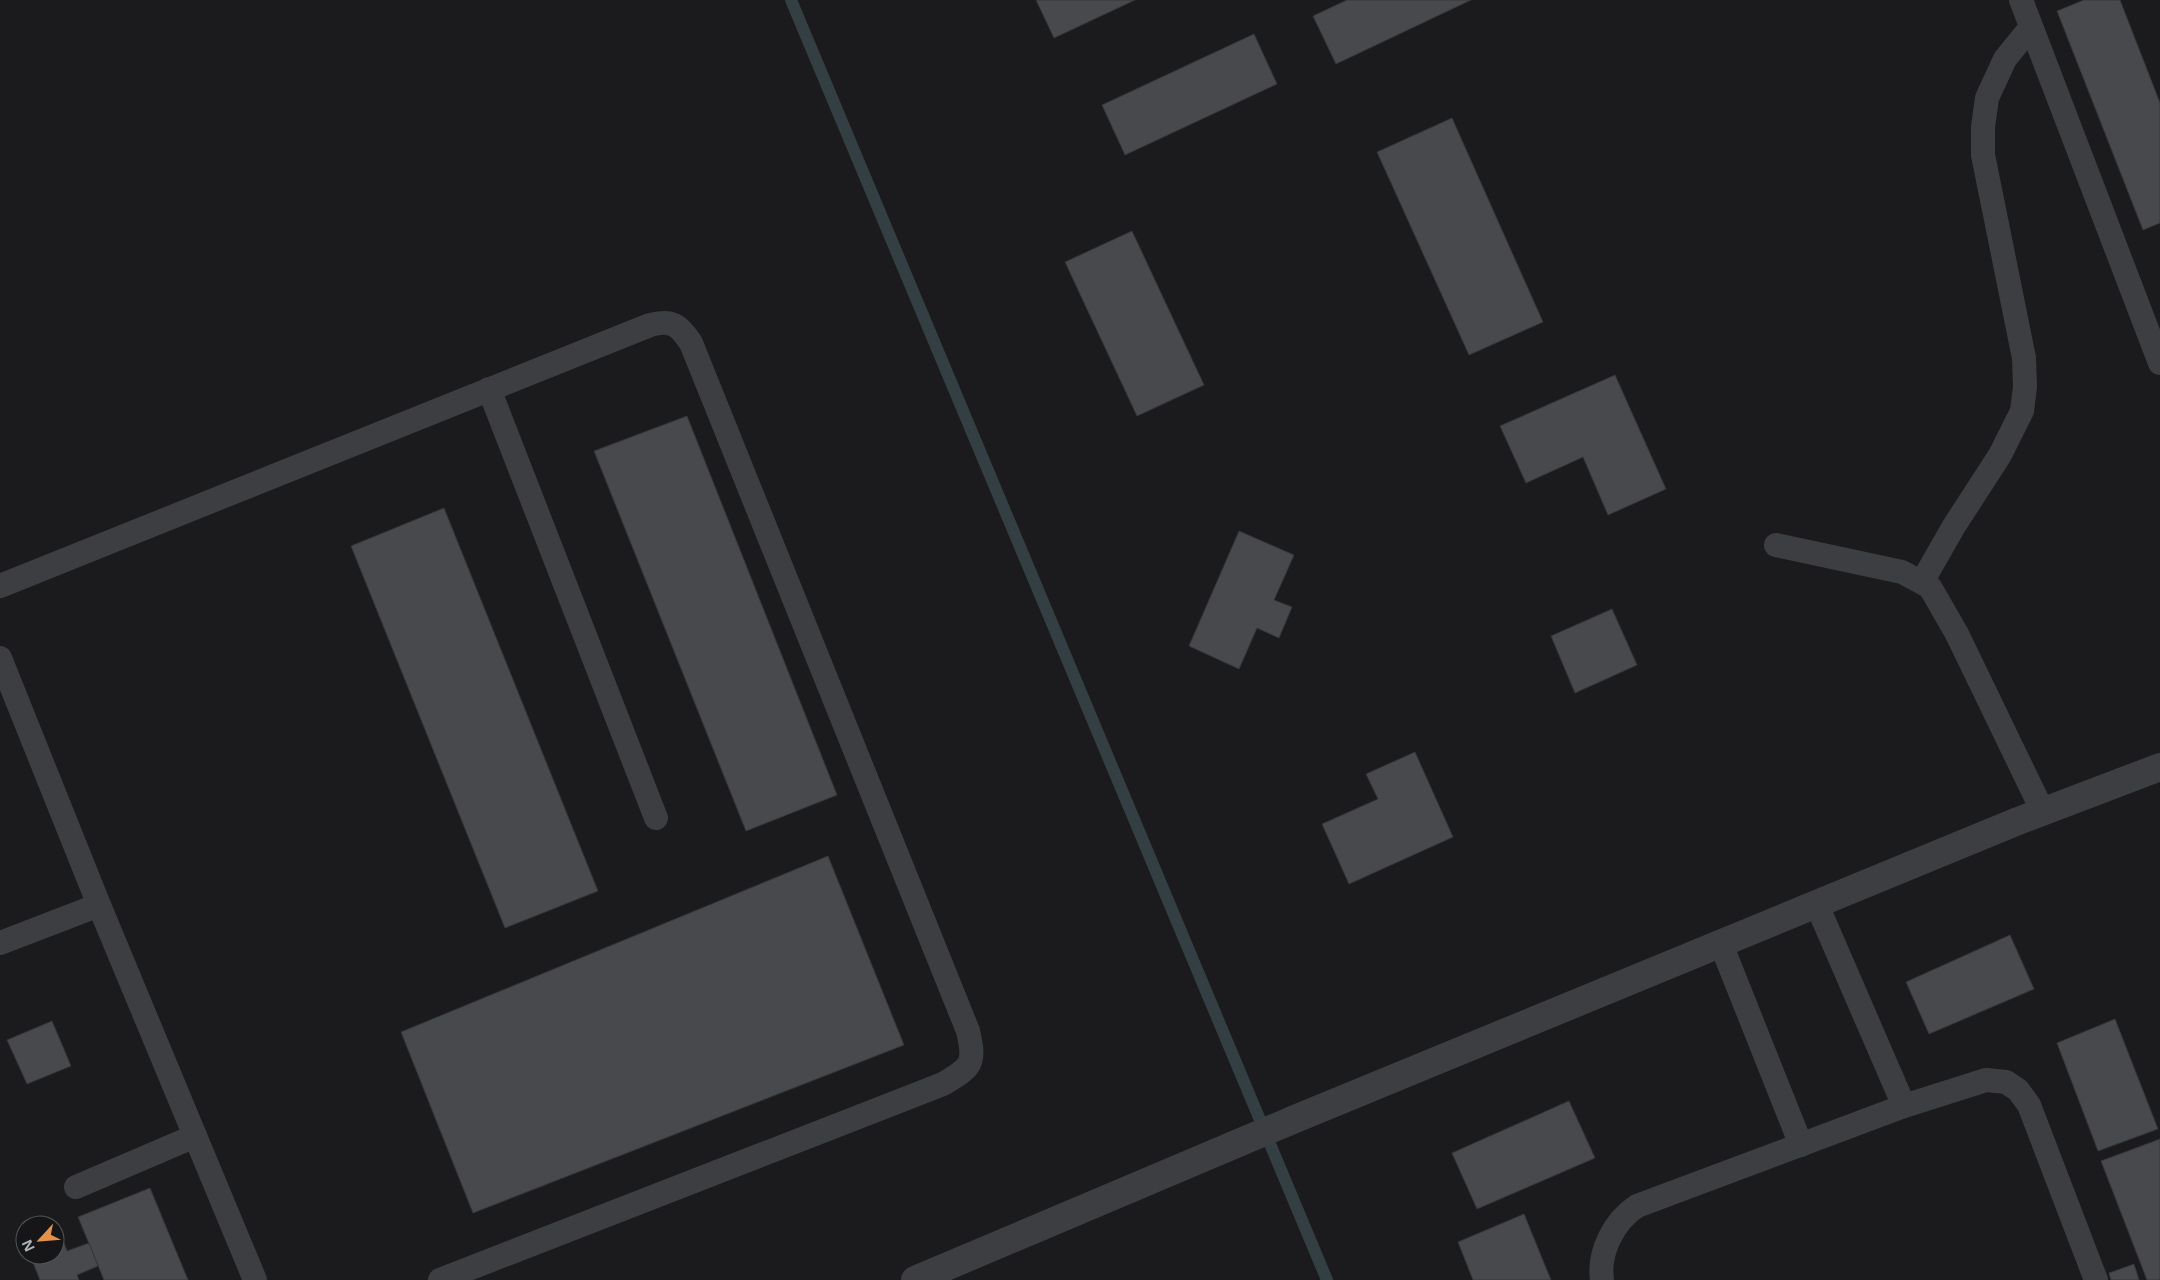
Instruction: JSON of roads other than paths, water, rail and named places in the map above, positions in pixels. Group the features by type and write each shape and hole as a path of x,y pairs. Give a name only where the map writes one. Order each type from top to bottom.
{"street":[{"path":"915,1280 1295,1119 2042,812 2160,767"}],"lane":[{"path":"2021,0 2160,363"},
{"path":"1922,582 1954,526 2000,455 2022,411 2025,387 2024,358 1984,155 1983,127 1987,98 2005,59 2031,27"},
{"path":"0,586 650,325 663,322 674,324 684,332 691,342 968,1031 973,1051 970,1064 943,1084 440,1280"},
{"path":"489,389 656,818"},
{"path":"1776,545 1902,572 1930,586 1957,634 2042,812"},
{"path":"0,658 99,905 255,1280"},
{"path":"0,942 99,905"},
{"path":"1817,905 1904,1106"},
{"path":"1721,944 1801,1145"},
{"path":"1602,1280 1601,1273 1610,1236 1618,1222 1638,1206 1904,1106 1986,1080 2006,1082 2018,1090 2029,1105 2096,1280"},
{"path":"76,1187 195,1136"}],"waterway":[{"path":"791,0 1327,1280"}]}
